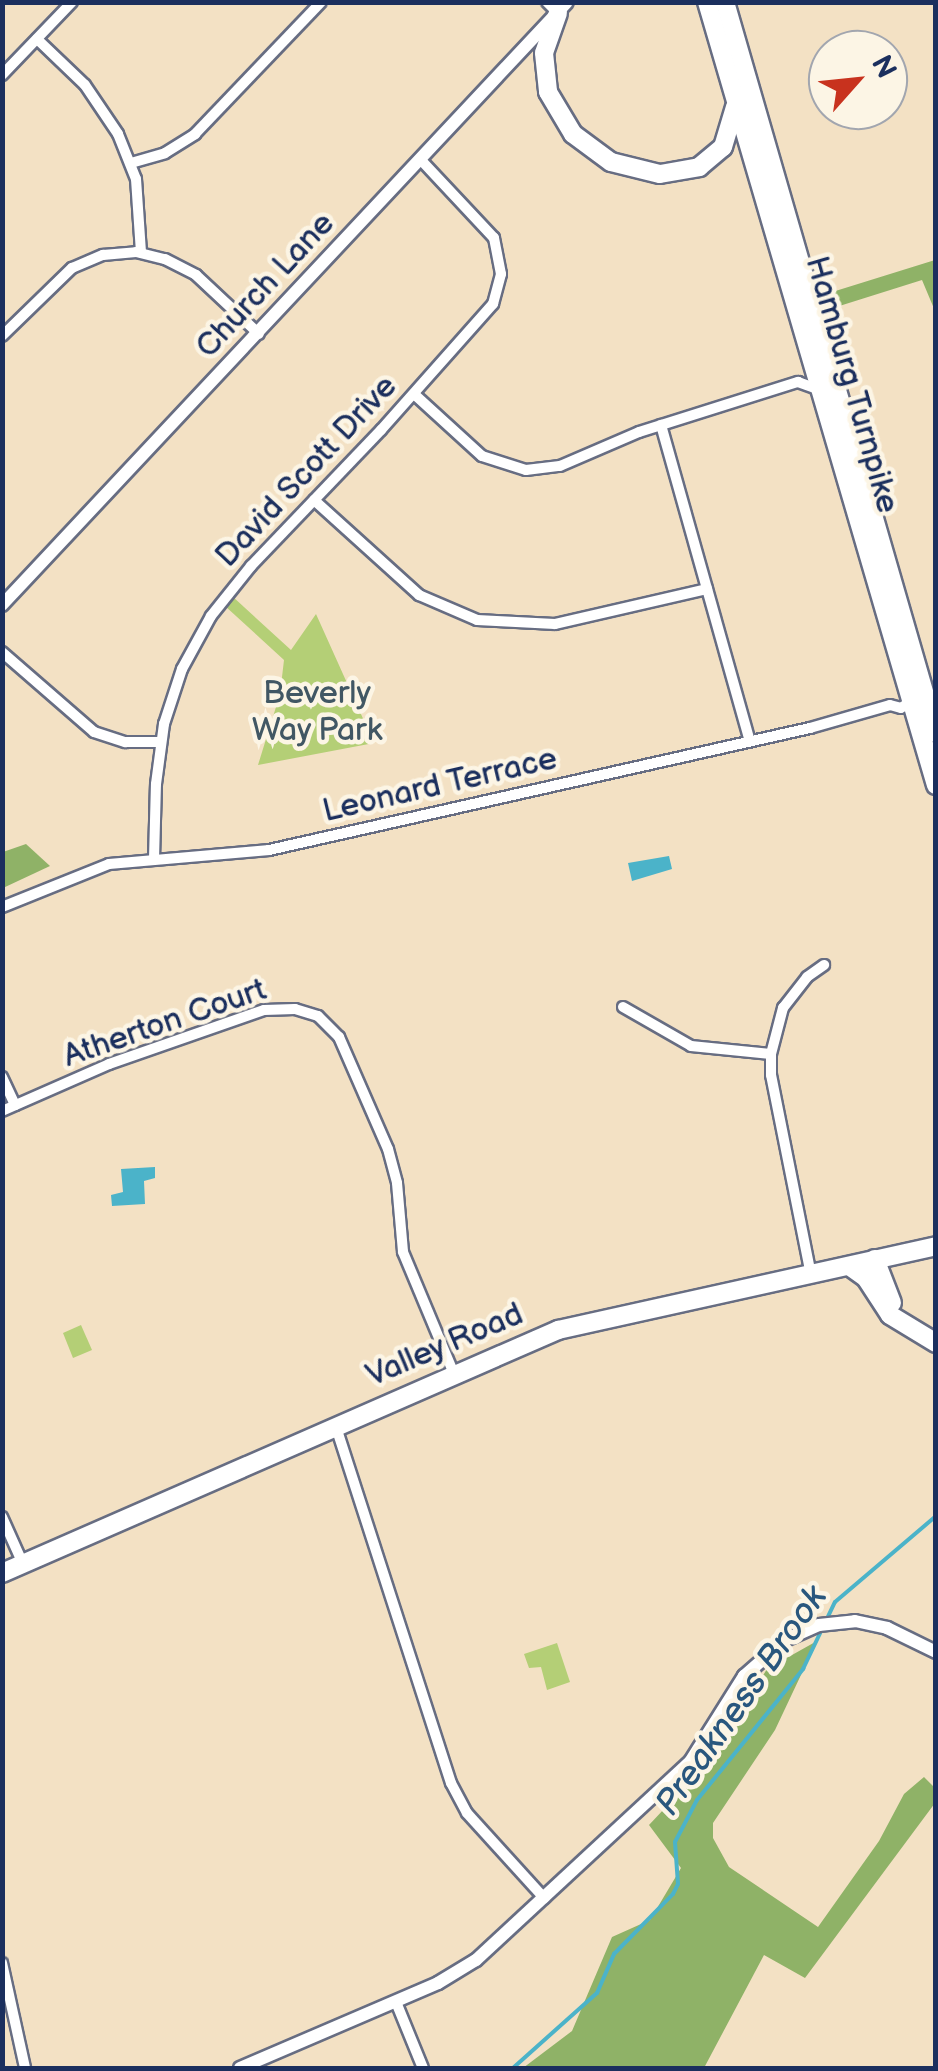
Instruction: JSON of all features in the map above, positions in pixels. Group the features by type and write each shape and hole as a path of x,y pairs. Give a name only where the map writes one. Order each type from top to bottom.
{"main road":[{"name":"Hamburg Turnpike","path":"707,2 936,785"},
{"path":"725,2 936,733"},
{"path":"557,6 544,53 548,92 573,134 611,162 660,174 699,166 724,147 736,101"},
{"name":"Valley Road","path":"2,1573 558,1330 936,1246"},
{"path":"875,1259 889,1299 907,1324"},
{"path":"849,1266 866,1278 882,1307 936,1343"}],"street":[{"path":"2,75 72,2"},
{"path":"131,163 165,153 195,134 321,2"},
{"name":"Church Lane","path":"2,605 422,161 557,6"},
{"path":"37,39 95,99 131,163 140,205 140,253"},
{"name":"David Scott Drive","path":"154,858 161,742 182,669 212,616 251,566 484,318 501,274 498,246 486,226 422,161"},
{"path":"2,336 72,268 103,255 140,253 165,259 196,275 259,334"},
{"path":"798,382 814,360"},
{"path":"414,394 482,456 526,470 577,461 661,424 798,382 823,391"},
{"path":"661,424 750,742"},
{"path":"314,500 410,589 439,606 477,620 554,624 708,589"},
{"path":"2,652 94,732 125,742 161,742"},
{"name":"Leonard Terrace","path":"2,907 84,871 154,858 269,850 750,742 890,705 898,696 911,701"},
{"path":"810,1275 771,1075 771,1054 784,1008 807,976 824,965"},
{"path":"623,1008 691,1046 771,1054"},
{"name":"Atherton Court","path":"2,1111 109,1064 264,1010 295,1009 318,1016 339,1037 388,1148 398,1183 403,1252 454,1374"},
{"path":"2,1078 15,1105"},
{"path":"336,1426 451,1783 474,1821 544,1898"},
{"path":"2,1517 23,1564"},
{"path":"240,2068 396,2002 476,1960 690,1762 756,1663 785,1640 826,1624 872,1623 936,1652"},
{"path":"2,1963 25,2068"},
{"path":"396,2002 423,2068"}],"green space":[{"path":"935,260 935,311 922,280 833,308 829,293"},
{"name":"Beverly Way Park","path":"232,596 291,650 316,614 374,743 258,765 280,694 284,660 225,606"},
{"path":"26,844 50,866 3,888 3,852"},
{"path":"81,1325 92,1350 73,1358 63,1333"},
{"path":"817,1641 775,1730 713,1823 713,1838 729,1867 818,1927 879,1841 904,1794 924,1777 935,1788 935,1803 805,1978 764,1955 704,2068 523,2068 572,2031 612,1937 650,1920 681,1868 649,1825 711,1759 767,1669"},
{"path":"557,1643 570,1682 547,1690 541,1667 529,1668 524,1654"}],"water":[{"path":"669,856 672,869 632,881 628,863"},
{"path":"155,1167 155,1178 144,1181 145,1204 112,1206 111,1195 123,1192 121,1169"}],"waterway":[{"name":"Preakness Brook","path":"513,2068 597,1993 614,1954 673,1894 678,1884 675,1842 697,1800 803,1669 835,1602 936,1516"}]}
